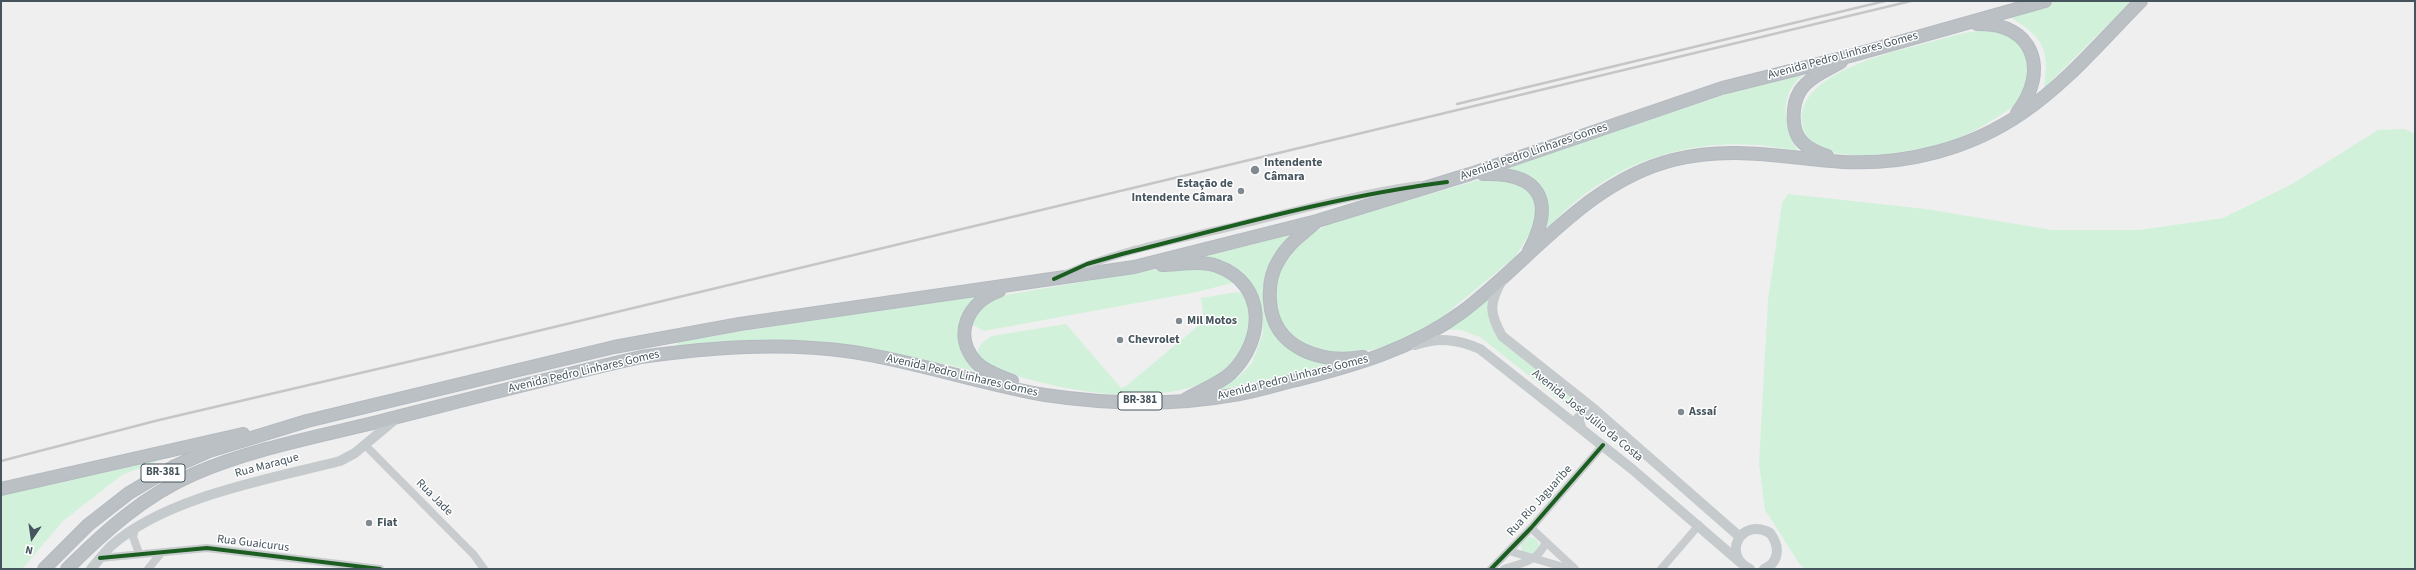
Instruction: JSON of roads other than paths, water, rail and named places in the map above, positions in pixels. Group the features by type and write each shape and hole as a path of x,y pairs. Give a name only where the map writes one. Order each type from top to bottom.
{"highway":[{"name":"Avenida Pedro Linhares Gomes","path":"44,569 88,524 130,493 173,467 209,451 307,421 614,346 852,307 1014,286 1134,267 1317,221 1447,182 1722,88 1850,56 2045,1"},
{"name":"Avenida Pedro Linhares Gomes","path":"67,569 101,536 129,514 170,486 194,474 254,454 641,357 699,349 751,346 804,347 854,352 930,367 1043,394 1100,401 1180,402 1235,395 1355,365 1398,350 1442,326 1503,278 1600,193 1644,170 1670,160 1725,151 1753,152 1845,162 1888,161 1939,152 1962,145 2011,120 2057,86 2141,1"},
{"path":"1961,25 1994,25 2009,29 2026,42 2033,56 2035,79 2030,93 2011,120"},
{"path":"1845,162 1811,150 1801,142 1795,131 1794,118 1795,103 1805,86 1850,56"},
{"path":"1470,174 1499,173 1515,176 1524,179 1533,186 1543,208 1542,220 1524,259"},
{"path":"1317,221 1288,246 1272,276 1269,293 1270,312 1279,332 1295,347 1314,356 1330,358 1361,357 1398,350"},
{"path":"1134,267 1215,265 1231,273 1242,282 1248,290 1254,305 1256,320 1254,340 1246,357 1230,374 1180,402"},
{"path":"1014,286 992,294 977,304 968,316 965,332 966,348 977,363 985,370 1043,394"},
{"path":"1,489 199,442 307,421"}],"main road":[{"name":"Avenida José Júlio da Costa","path":"1503,278 1492,299 1491,307 1495,323 1502,336 1594,409 1740,537"},
{"name":"Avenida José Júlio da Costa","path":"1398,350 1431,340 1446,339 1463,341 1480,349 1500,362 1603,445 1699,525 1745,566"},
{"path":"1581,427 1578,418 1580,415 1594,409"},
{"name":"Rua Maraque","path":"91,569 111,546 135,529 201,496 340,460 365,445 398,417"},
{"path":"1745,566 1736,550 1740,537 1746,531 1755,528 1770,534 1778,548 1777,556 1772,567"}],"street":[{"path":"1054,279 1087,264 1122,254 1406,187 1447,182"},
{"name":"Rua Jade","path":"365,445 484,569"},
{"name":"Rua Rio Jaguaribe","path":"1491,569 1531,528 1603,445"},
{"path":"1661,569 1699,525"},
{"path":"1531,528 1575,569"},
{"path":"135,529 133,537 139,553"},
{"path":"1504,569 1534,559 1540,553 1546,542"},
{"name":"Rua Guaicurus","path":"100,558 139,553 208,548 380,569"},
{"path":"1509,551 1570,569"},
{"path":"148,569 162,552"}],"railway":[{"path":"1457,104 1885,1"},
{"path":"1,461 159,420 446,353 1911,1"}],"place":[{"name":"Intendente Câmara","path":"1255,170"},
{"name":"Estação de Intendente Câmara","path":"1241,191"},
{"name":"Mil Motos","path":"1179,321"},
{"name":"Chevrolet","path":"1120,340"},
{"name":"Assaí","path":"1681,412"},
{"name":"Fiat","path":"369,523"}]}
